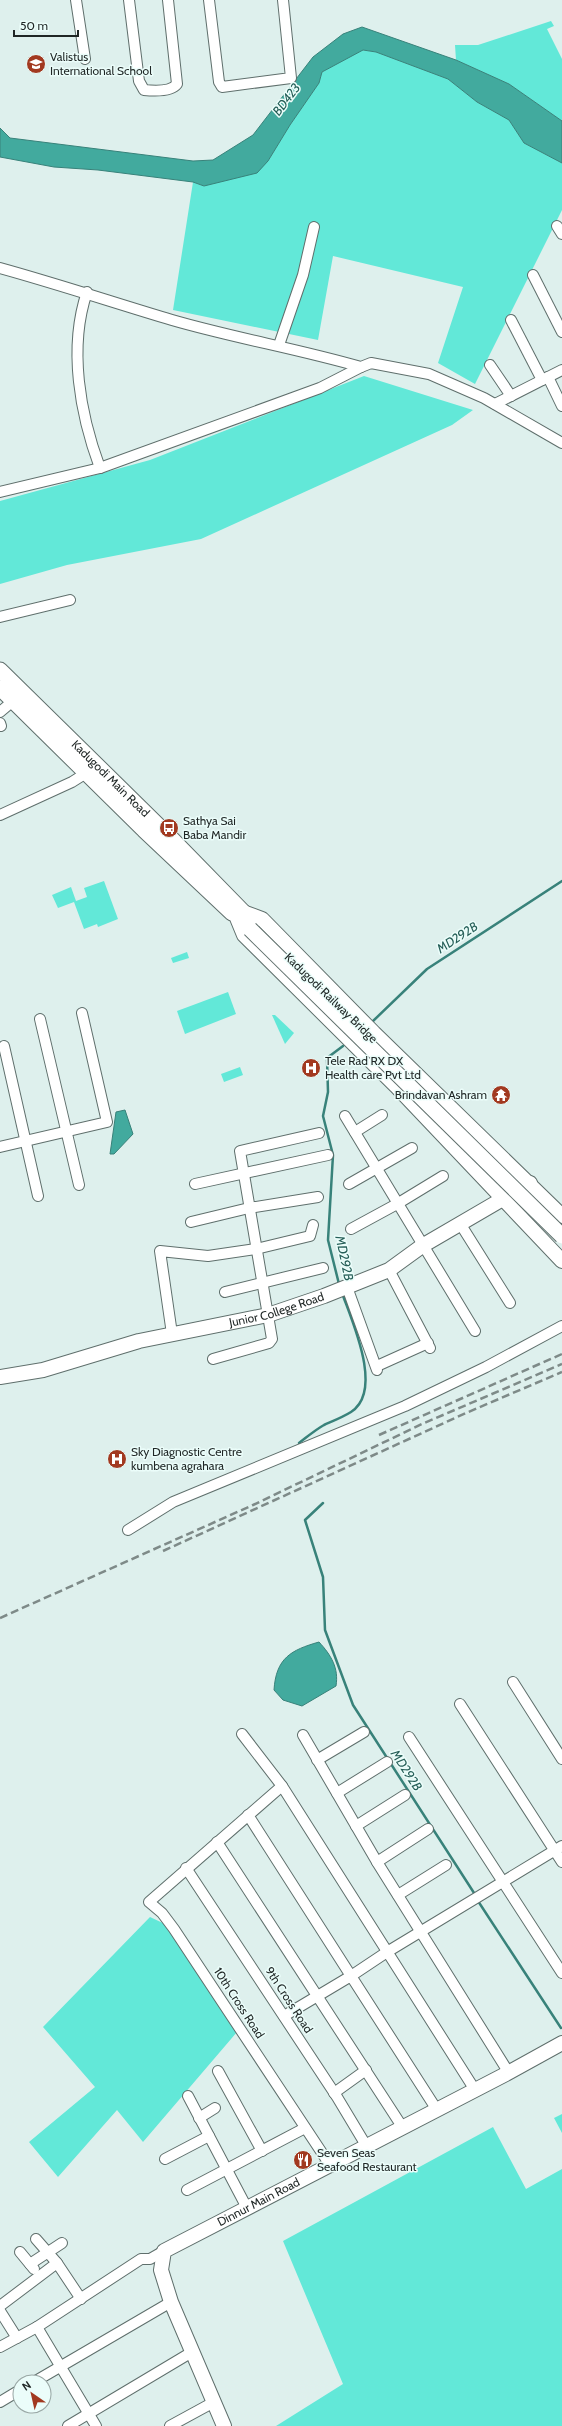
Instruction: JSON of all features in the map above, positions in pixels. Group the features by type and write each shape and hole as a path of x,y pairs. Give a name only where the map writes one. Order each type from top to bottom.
{"main road":[{"name":"Kadugodi Main Road","path":"0,670 91,769 246,920"},
{"path":"0,688 91,769"},
{"path":"246,920 562,1236"},
{"name":"Kadugodi Railway Bridge","path":"246,920 338,1003 562,1226"}],"street":[{"path":"76,0 84,59"},
{"path":"129,0 140,85 144,90 151,91 173,88 178,84 168,0"},
{"path":"209,0 219,82 222,87 291,78 283,0"},
{"path":"279,345 303,276 314,227"},
{"path":"0,268 87,292 173,320 279,345 361,367"},
{"path":"533,276 562,332"},
{"path":"87,292 82,308 78,347 82,405 89,438 100,468"},
{"path":"512,320 562,406"},
{"path":"0,492 100,468 320,388 371,363 429,374 495,404 562,443"},
{"path":"490,365 511,396"},
{"path":"495,404 562,370"},
{"path":"0,617 70,600"},
{"path":"0,712 13,701"},
{"path":"0,815 91,769"},
{"path":"562,1216 530,1183 374,1033 262,919 246,920 244,935 396,1086 502,1200 562,1261"},
{"path":"0,1146 107,1122 82,1013"},
{"path":"40,1019 79,1185"},
{"path":"4,1046 38,1196"},
{"path":"354,1132 382,1115"},
{"path":"346,1116 422,1246 475,1331"},
{"path":"213,1359 269,1343 272,1333 256,1249 240,1151 319,1133"},
{"path":"349,1184 412,1148"},
{"path":"195,1184 328,1156"},
{"path":"351,1229 397,1204 442,1176"},
{"name":"Junior College Road","path":"0,1376 43,1370 139,1341 268,1315 347,1287 389,1270 422,1246 530,1183"},
{"path":"191,1222 249,1208 318,1196"},
{"path":"460,1224 510,1303"},
{"path":"172,1334 160,1251 208,1256 256,1249 310,1236 313,1225"},
{"path":"225,1292 323,1268"},
{"path":"347,1287 377,1368 429,1346 389,1270"},
{"path":"128,1530 173,1502 405,1406 486,1367 562,1326"},
{"path":"513,1682 562,1759"},
{"path":"460,1704 558,1849 562,1862"},
{"path":"317,1760 364,1732"},
{"path":"242,1734 282,1786 475,2090"},
{"path":"303,1735 377,1862 509,2073"},
{"path":"409,1737 562,1973"},
{"path":"337,1793 387,1762"},
{"path":"186,1868 282,1786"},
{"path":"356,1826 404,1795"},
{"path":"248,1815 437,2110"},
{"path":"377,1862 428,1828"},
{"path":"217,1842 403,2128"},
{"path":"284,2016 558,1849"},
{"path":"398,1895 446,1865"},
{"name":"9th Cross Road","path":"186,1868 334,2093 367,2147"},
{"name":"10th Cross Road","path":"186,1868 149,1902 162,1913 174,1929 330,2165"},
{"name":"Dinnur Main Road","path":"164,2251 509,2073 562,2043"},
{"path":"334,2093 366,2070"},
{"path":"218,2072 262,2151"},
{"path":"188,2096 247,2208"},
{"path":"199,2118 215,2108"},
{"path":"187,2190 305,2128"},
{"path":"164,2159 209,2136"},
{"path":"36,2239 57,2262 81,2299"},
{"path":"30,2264 62,2243"},
{"path":"0,2347 37,2327 141,2259 150,2259 164,2251"},
{"path":"164,2251 161,2270 171,2302 224,2426"},
{"path":"20,2252 39,2275"},
{"path":"0,2306 57,2262"},
{"path":"48,2374 171,2302"},
{"path":"0,2310 17,2338"},
{"path":"37,2327 96,2426"},
{"path":"68,2426 192,2352"},
{"path":"0,2402 12,2395"},
{"path":"170,2426 214,2402"}],"shaded area":[{"path":"551,21 554,26 547,29 562,59 562,121 509,84 456,60 455,45 478,45"},
{"path":"362,50 376,52 448,79 477,102 509,120 524,143 562,163 562,210 475,384 438,363 463,287 333,256 318,340 173,310 193,182 204,186 268,161 290,125 319,83 322,72"},
{"path":"364,376 473,410 452,425 201,539 67,565 0,584 0,501 150,460"},
{"path":"104,881 118,919 98,927 97,924 84,929 74,902 58,908 52,895 71,887 76,901 87,897 84,888"},
{"path":"187,952 189,958 173,963 171,958"},
{"path":"228,992 236,1014 185,1034 177,1011"},
{"path":"272,1015 275,1015 294,1033 285,1044"},
{"path":"240,1067 243,1075 224,1082 221,1074"},
{"path":"150,1917 167,1925 237,2032 143,2142 117,2110 58,2177 29,2142 95,2087 43,2027"},
{"path":"562,2114 562,2133 554,2118"},
{"path":"493,2127 526,2189 562,2169 562,2426 276,2426 343,2384 283,2241"}],"water":[{"name":"BD423","path":"362,27 456,60 509,84 562,121 562,163 524,143 509,120 477,102 448,79 376,52 363,50 322,72 319,83 290,125 268,161 257,173 204,186 193,182 98,170 54,167 0,157 0,128 10,138 193,161 213,160 253,135 313,57 343,34"},
{"path":"125,1110 133,1134 114,1154 110,1154 116,1112"},
{"path":"319,1642 333,1662 337,1679 336,1686 302,1706 283,1700 274,1690 275,1679 282,1663 293,1652 300,1648"}],"waterway":[{"name":"MD292B","path":"372,1022 427,969 562,881"},
{"name":"MD292B","path":"339,1284 328,1240 333,1155 323,1116 328,1092 327,1058 343,1046"},
{"name":"MD292B","path":"299,1443 324,1425 351,1412 360,1402 365,1388 363,1355 342,1293"},
{"name":"MD292B","path":"323,1503 305,1520 323,1577 325,1630 353,1705 476,1896"},
{"name":"MD292B","path":"478,1901 561,2028"}],"railway":[{"path":"379,1435 562,1354"},
{"path":"0,1618 253,1505 422,1424 562,1364"},
{"path":"163,1551 466,1413 562,1372"}],"place":[{"name":"Valistus International School","path":"36,64"},
{"name":"Sathya Sai Baba Mandir","path":"169,828"},
{"name":"Tele Rad RX DX Health care Pvt Ltd","path":"311,1068"},
{"name":"Brindavan Ashram","path":"501,1095"},
{"name":"Sky Diagnostic Centre kumbena agrahara","path":"117,1459"},
{"name":"Seven Seas Seafood Restaurant","path":"303,2160"}]}
